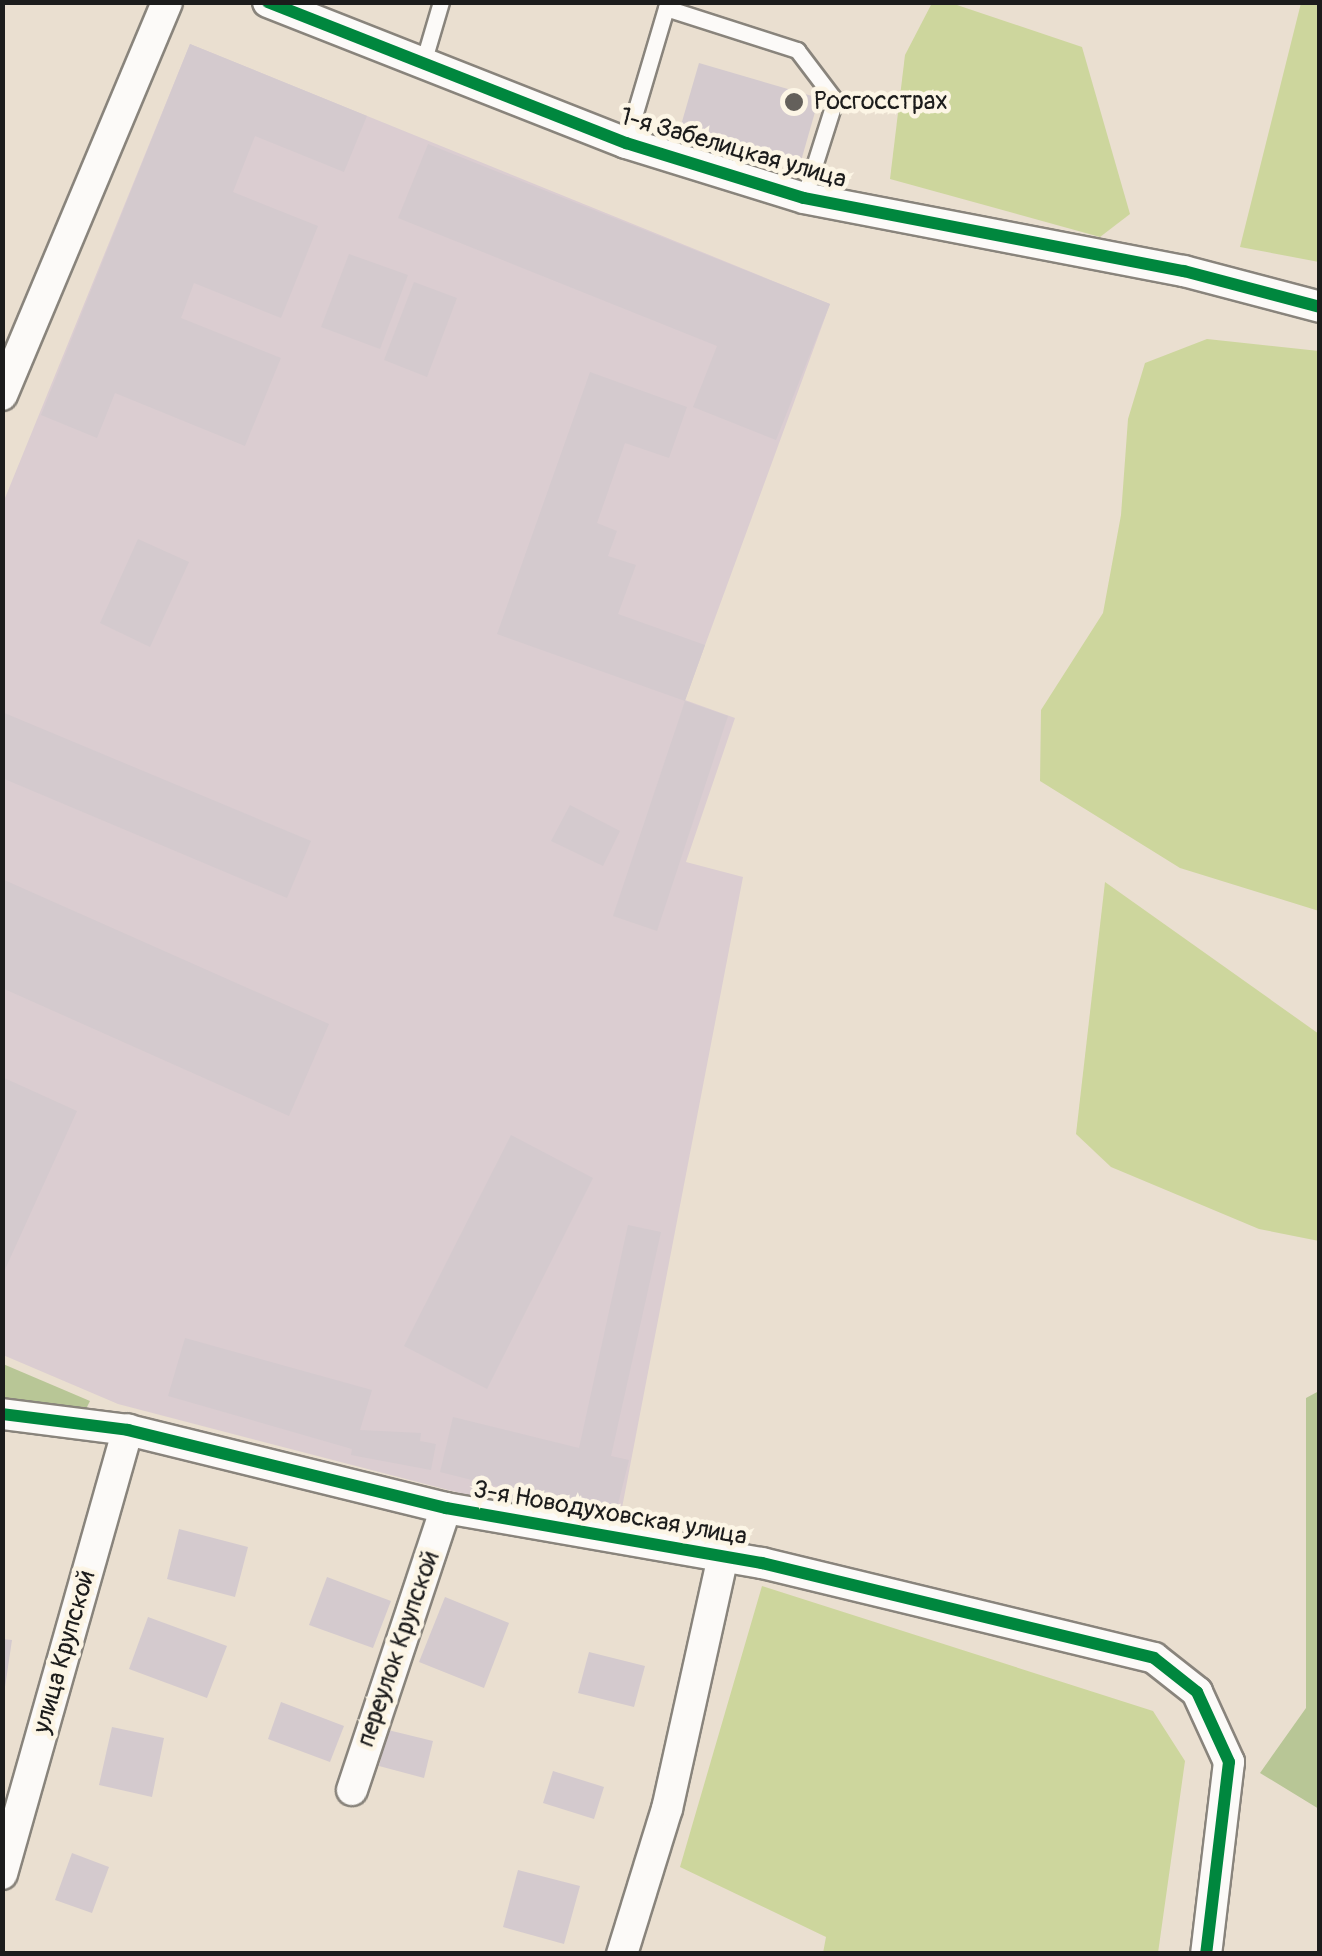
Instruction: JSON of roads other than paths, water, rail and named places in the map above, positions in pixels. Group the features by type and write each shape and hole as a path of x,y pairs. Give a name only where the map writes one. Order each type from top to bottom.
{"street":[{"path":"2,395 167,2"},
{"name":"1-я Забелицкая улица","path":"268,2 626,143 804,198 1184,271 1320,307"},
{"name":"3-я Новодуховская улица","path":"2,1414 128,1430 446,1508 722,1561 762,1563 1154,1658 1197,1692 1229,1762 1206,1954"},
{"name":"улица Крупской","path":"2,1874 128,1430"},
{"name":"переулок Крупской","path":"352,1790 446,1508"},
{"path":"622,1954 667,1809 722,1561"}],"lane":[{"path":"423,64 441,2"},
{"path":"626,143 666,8 796,50 835,100 804,198"}],"place":[{"name":"Росгосстрах","path":"794,102"}]}
